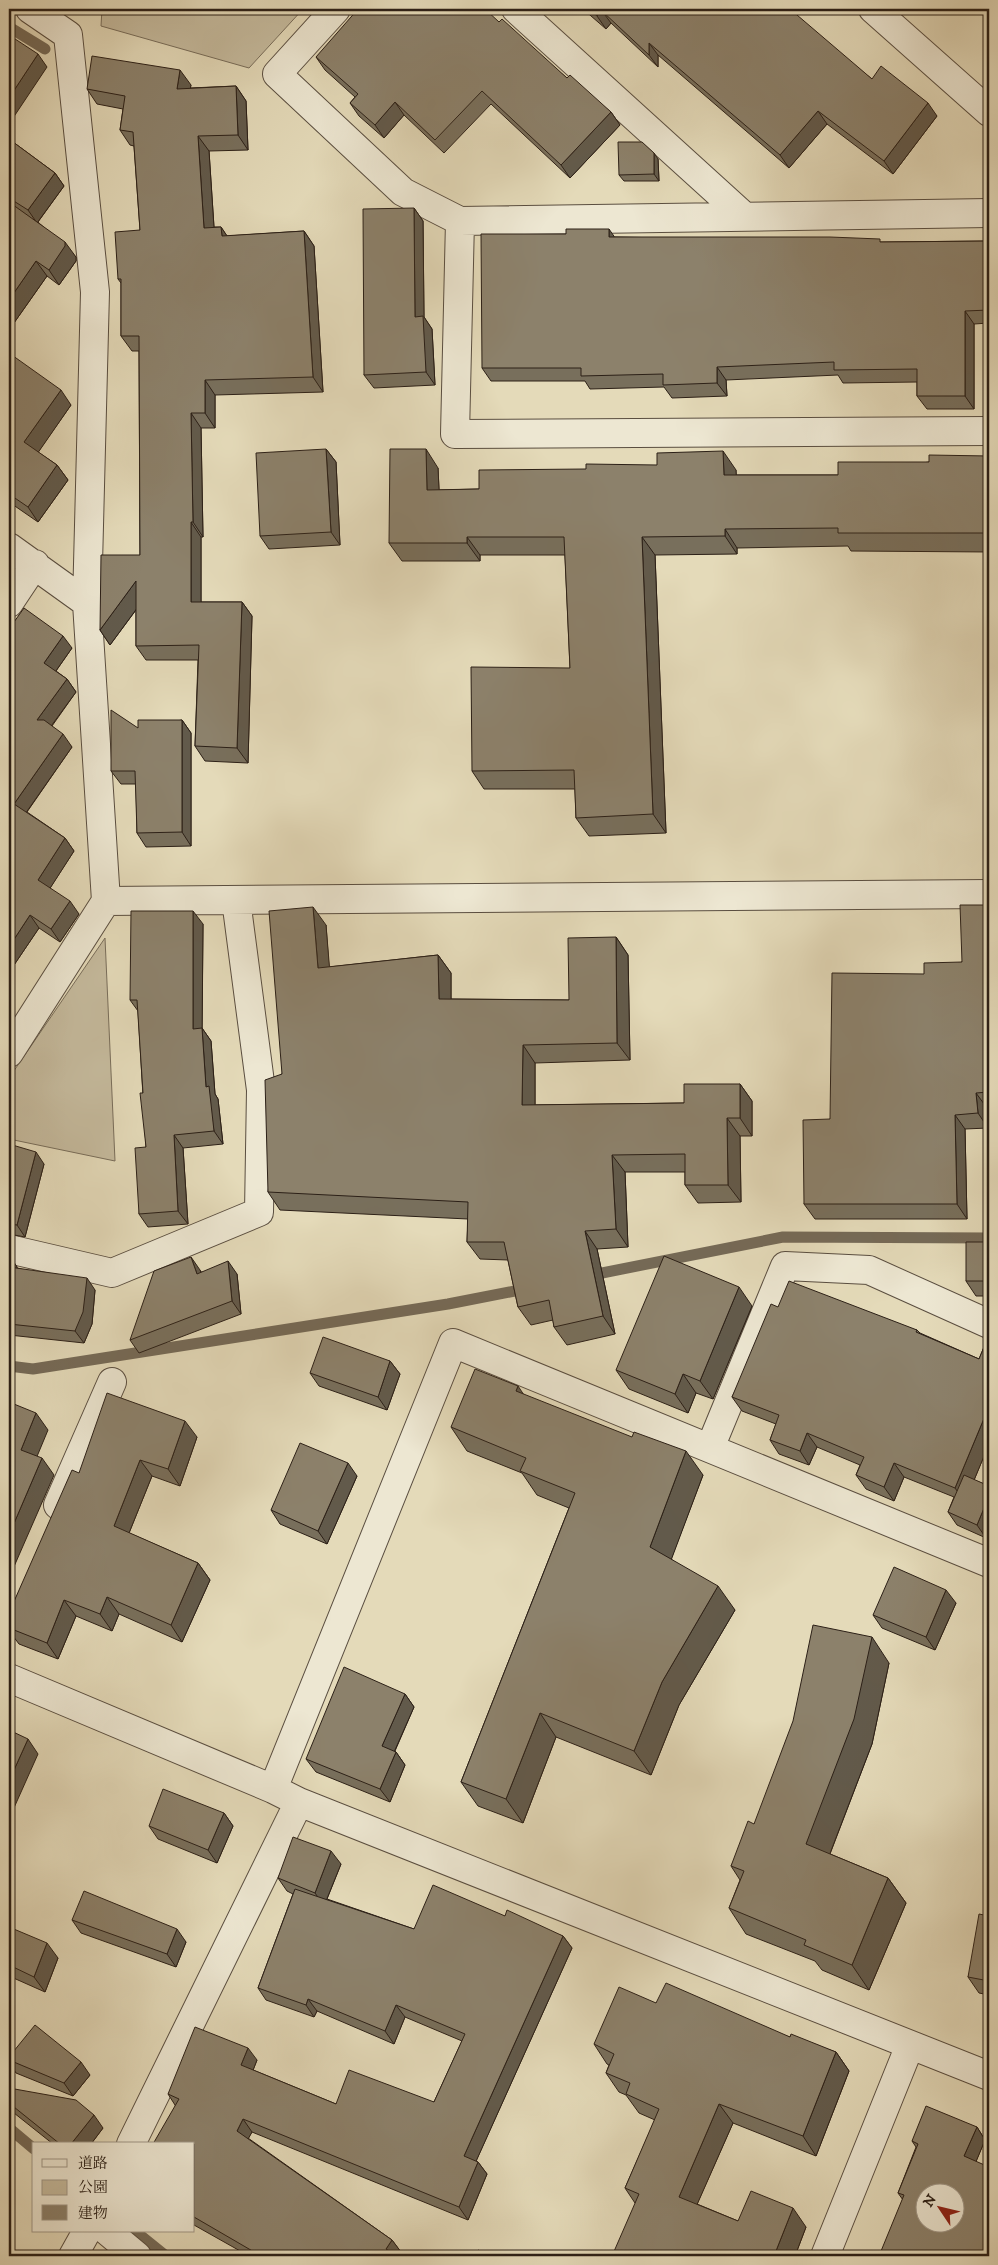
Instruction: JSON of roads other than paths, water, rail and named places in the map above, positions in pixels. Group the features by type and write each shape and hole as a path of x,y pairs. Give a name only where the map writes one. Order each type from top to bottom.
{"street":[{"path":"9,1053 106,901 87,603 95,292 68,35 30,9"},
{"path":"336,9 277,74 403,192 460,220 989,213"},
{"path":"516,9 744,216"},
{"path":"873,9 989,112"},
{"path":"460,220 455,434 989,431"},
{"path":"9,547 87,603"},
{"path":"9,603 35,564"},
{"path":"106,901 989,894"},
{"path":"9,1249 112,1273 259,1212 261,1090 236,900"},
{"path":"710,1448 785,1266 869,1270 989,1324"},
{"path":"273,1789 453,1343 989,1563"},
{"path":"48,1526 112,1382"},
{"path":"9,1678 273,1789 299,1802 989,2076"},
{"path":"132,2142 299,1802"},
{"path":"825,2256 910,2045"},
{"path":"73,2256 86,2232"},
{"path":"109,2232 136,2256"}],"waterway":[{"path":"9,27 45,49"},
{"path":"587,1276 783,1237 989,1238"},
{"path":"9,1366 33,1369 448,1304 530,1288"},
{"path":"9,2128 32,2147"},
{"path":"136,2232 166,2256"}]}
